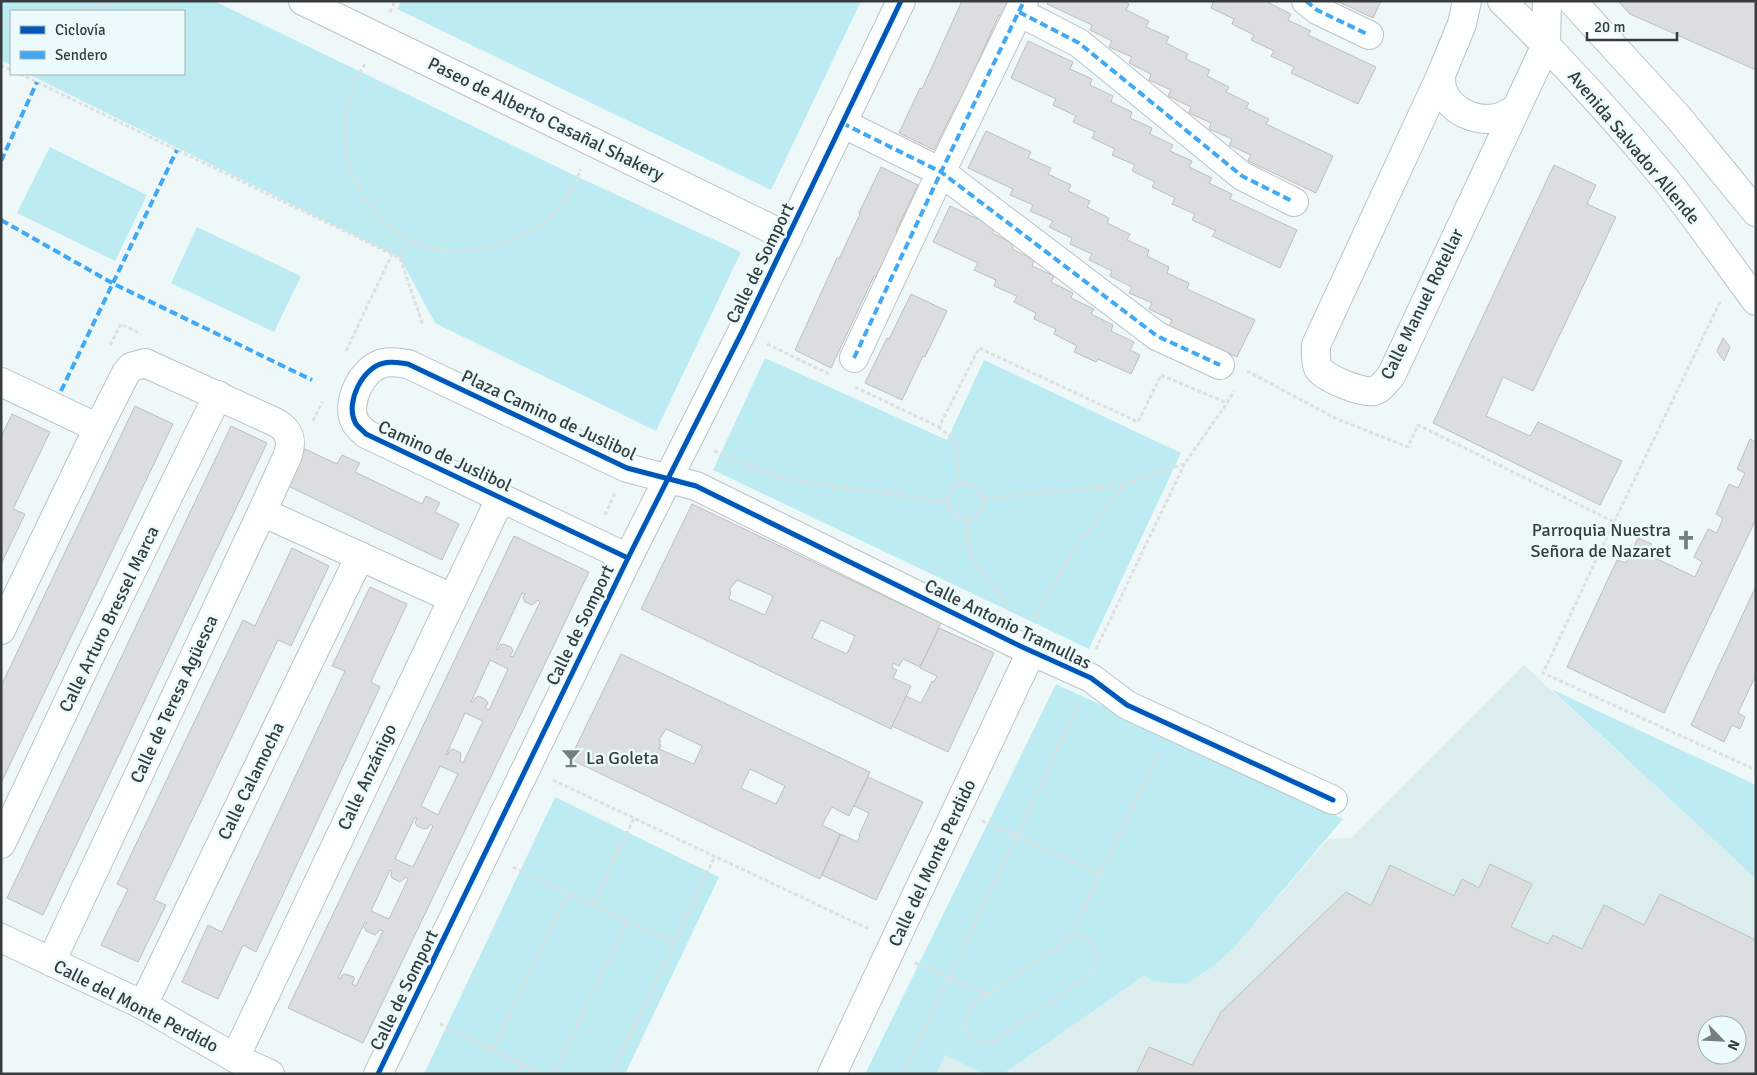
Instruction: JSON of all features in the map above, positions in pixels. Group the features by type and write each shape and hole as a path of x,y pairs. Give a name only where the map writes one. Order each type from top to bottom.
{"street":[{"name":"Paseo de Alberto Casañal Shakery","path":"303,1 788,237"},
{"name":"Calle de Somport","path":"378,1074 628,558 742,332 901,1"},
{"path":"1306,1 1318,10 1369,35"},
{"name":"Calle Manuel Rotellar","path":"1467,1 1462,24 1441,75 1316,345 1315,358 1319,369 1326,376 1364,392 1374,391 1391,376 1546,45 1547,1"},
{"name":"Avenida Salvador Allende","path":"1502,1 1592,94 1667,182 1756,301"},
{"path":"1572,1 1678,117 1756,212"},
{"path":"854,358 1021,6 1079,43 1242,176 1294,202"},
{"path":"1441,75 1442,89 1448,100 1470,117 1482,119 1498,118 1514,110"},
{"path":"842,123 941,172 1158,336 1231,372"},
{"name":"Camino de Juslibol","path":"449,384 408,364 383,363 372,369 362,379 354,396 352,409 355,423 366,434 628,558"},
{"path":"1,630 98,428 126,373 131,367 138,364 151,365 282,426 300,429"},
{"name":"Plaza Camino de Juslibol","path":"449,384 626,468 668,479"},
{"path":"2,385 98,428"},
{"name":"Calle Arturo Bressel Marca","path":"1,844 87,662 218,395"},
{"name":"Calle de Teresa Agüesca","path":"51,962 300,429"},
{"name":"Calle Antonio Tramullas","path":"668,479 696,486 1026,649 1087,677 1127,705 1333,800"},
{"name":"Calle Anzánigo","path":"235,1058 501,498"},
{"path":"262,512 452,598"},
{"name":"Calle Calamocha","path":"143,1005 360,556"},
{"name":"Calle del Monte Perdido","path":"832,1074 956,809 1026,649"},
{"name":"Calle del Monte Perdido","path":"1,938 143,1005 235,1058 270,1074"}],"path":[{"path":"81,10 126,1"},
{"path":"390,13 395,1"},
{"path":"365,64 347,103 344,139 348,162 354,180 363,197 374,211 388,224 410,239 444,250 482,249 502,244 537,228 552,215 567,198 582,169"},
{"path":"22,75 400,258 423,325"},
{"path":"400,258 410,239"},
{"path":"344,356 392,254"},
{"path":"1734,272 1543,673 1756,770"},
{"path":"764,343 833,376"},
{"path":"937,427 939,427 979,348 1138,422 1161,375 1227,403"},
{"path":"1231,372 1246,370 1337,419 1408,448 1418,425 1614,522"},
{"path":"851,385 937,427 954,440 960,483"},
{"path":"903,1074 1016,836 1185,463 1237,387"},
{"path":"300,429 325,396"},
{"path":"713,451 786,479 946,502"},
{"path":"983,498 1108,487 1125,484 1185,463"},
{"path":"960,483 972,483 981,492 983,498 981,509 973,517 967,519 961,519 951,513 946,502 949,490 960,483"},
{"path":"1026,649 1054,583 1081,540 1125,484"},
{"path":"603,519 618,486"},
{"path":"967,519 968,547 972,559 986,580 1010,609"},
{"path":"1069,939 1172,726"},
{"path":"526,767 715,856 948,978 987,994"},
{"path":"956,809 1100,874"},
{"path":"593,905 634,818"},
{"path":"612,1074 715,856"},
{"path":"514,867 674,943"},
{"path":"492,1050 568,893"},
{"path":"554,1074 627,921"},
{"path":"1084,937 1097,950 1096,964 1091,975 990,1043 975,1040 963,1029 970,1008 987,994 1069,939 1084,937"},
{"path":"440,1024 542,1074"},
{"path":"516,1074 521,1064"}],"shaded area":[{"path":"1,1 214,1 578,177 741,252 656,431 435,323 400,258 30,75 185,75 185,10 10,10 10,64 1,60"},
{"path":"401,1 861,1 771,190 397,9"},
{"path":"50,147 147,195 115,261 17,213"},
{"path":"197,227 301,276 274,332 171,283"},
{"path":"765,358 947,440 984,360 1181,453 1089,649 713,470"},
{"path":"1524,665 1756,879 1756,1074 1003,1074 1145,975 1215,965 1234,948 1328,839 1351,838"},
{"path":"1056,684 1343,819 1234,948 1215,965 1186,984 1152,981 1145,975 1003,1074 983,1074 945,1055 936,1074 865,1074"},
{"path":"1551,689 1756,785 1756,879"},
{"path":"555,797 719,877 625,1074 424,1074"},
{"path":"945,1055 983,1074 936,1074"}],"building":[{"path":"962,1 1009,1 1002,16 999,15 958,106 956,105 934,150 899,133 920,88 922,89"},
{"path":"1048,1 1123,1 1129,4 1126,10 1149,21 1146,27 1169,37 1166,43 1188,54 1186,59 1210,70 1207,76 1229,87 1226,92 1249,103 1246,108 1269,119 1266,124 1333,156 1316,193 1248,161 1251,155 1229,145 1232,139 1209,129 1211,123 1189,113 1191,107 1168,96 1171,90 1149,80 1151,74 1129,63 1132,57 1109,47 1112,41 1090,30 1092,25 1047,4"},
{"path":"1211,1 1270,1 1269,3 1291,14 1288,20 1311,31 1308,35 1376,67 1358,104 1291,73 1294,67 1271,56 1274,51 1251,40 1254,35 1232,24 1234,19 1211,8 1213,2"},
{"path":"1337,1 1381,1 1373,18"},
{"path":"1618,1 1756,1 1756,70 1630,14"},
{"path":"1028,41 1073,62 1070,69 1092,79 1090,85 1113,96 1111,102 1132,112 1130,118 1152,128 1150,134 1173,145 1170,151 1192,161 1189,167 1212,178 1209,183 1232,194 1230,199 1297,230 1280,268 1212,236 1216,231 1192,220 1195,214 1172,204 1175,198 1152,187 1155,182 1132,171 1135,165 1112,155 1115,149 1092,138 1095,132 1073,122 1076,116 1053,105 1056,99 1011,78"},
{"path":"986,131 1031,152 1028,158 1051,168 1048,174 1071,185 1068,191 1090,201 1087,207 1109,218 1107,223 1130,234 1127,240 1149,250 1147,256 1169,267 1167,273 1189,283 1187,289 1255,320 1237,357 1169,326 1172,320 1149,309 1152,303 1129,293 1132,287 1110,276 1112,271 1089,260 1092,254 1070,244 1072,238 1049,227 1053,221 1030,211 1033,205 1010,195 1013,189 968,168"},
{"path":"1554,165 1596,185 1587,204 1616,217 1533,391 1503,377 1486,416 1530,436 1538,422 1622,461 1600,505 1433,423"},
{"path":"881,167 918,185 896,231 898,232 876,277 874,276 831,368 795,350"},
{"path":"950,206 995,227 992,233 1014,244 1012,249 1034,260 1032,266 1054,276 1051,282 1073,293 1071,298 1094,309 1091,314 1113,325 1111,331 1134,342 1130,350 1140,355 1131,374 1098,359 1096,362 1074,352 1077,346 1054,334 1056,329 1034,319 1036,313 1014,302 1017,296 994,286 996,280 974,270 978,263 933,242"},
{"path":"911,294 947,311 902,400 865,383"},
{"path":"1723,338 1730,347 1724,361 1717,351"},
{"path":"135,406 173,424 1,783 1,686"},
{"path":"12,414 50,432 13,509 25,514 1,564 1,437"},
{"path":"231,426 267,443 43,915 7,898"},
{"path":"1750,439 1756,442 1756,519 1664,713 1567,667 1617,560 1626,563 1638,538 1652,544 1647,554 1695,577 1702,562 1694,557 1708,529 1717,533 1723,518 1716,514 1729,484 1738,488 1745,473 1737,469"},
{"path":"305,449 337,464 342,455 360,463 355,472 422,504 426,496 440,503 435,512 459,524 442,560 288,486"},
{"path":"692,504 941,623 920,667 903,659 899,666 893,663 892,668 897,670 893,678 911,686 891,729 641,609","holes":["737,580 773,596 765,615 729,599 731,591 729,590","821,620 855,636 847,654 812,638"]},
{"path":"514,536 589,572 363,1043 288,1008","holes":["522,593 525,594 523,598 525,602 532,605 538,600 540,602 513,657 510,656 513,651 511,647 503,644 500,645 498,650 496,649","490,660 508,669 489,710 485,708 488,703 486,700 479,696 471,702","465,713 483,721 463,763 460,761 461,753 453,749 447,755","440,766 458,774 438,815 421,806","415,817 417,818 415,823 417,826 424,829 428,828 430,824 433,826 413,867 395,859","390,870 392,871 392,878 400,882 406,877 408,879 389,919 371,911","365,922 367,923 364,927 366,931 375,935 380,930 383,931 356,986 352,984 354,977 345,974 340,979 338,978"]},
{"path":"292,548 329,566 291,646 278,640 154,900 166,905 138,962 101,945 128,889 117,884 243,620 255,626"},
{"path":"1756,586 1756,675 1738,713 1745,717 1740,729 1732,725 1724,742 1691,725"},
{"path":"370,587 407,604 371,682 380,687 256,952 243,945 218,999 182,982 208,925 222,932 345,671 332,666"},
{"path":"939,628 994,653 948,752 892,726 906,696 921,703 932,681 934,682 937,676 920,668"},
{"path":"621,654 870,772 849,816 832,807 822,825 840,834 820,879 570,759","holes":["666,729 702,746 694,764 659,749 661,745 659,740","750,769 785,786 776,804 741,788"]},
{"path":"868,777 923,802 876,900 822,875 841,834 857,842 860,836 869,813 854,806"},
{"path":"1490,864 1532,884 1511,927 1548,944 1553,935 1582,949 1604,905 1644,925 1660,894 1756,940 1756,1074 1136,1074 1149,1047 1192,1065 1221,1012 1346,892 1371,906 1390,865 1454,896 1462,879 1479,888"}],"marked path":[{"path":"854,358 1024,1"},
{"path":"1306,1 1317,10 1369,35"},
{"path":"1019,12 1079,43 1242,176 1294,202"},
{"path":"1,161 37,82"},
{"path":"842,123 941,172 1157,336 1220,365"},
{"path":"61,391 177,150"},
{"path":"1,220 114,284 312,380"}],"cycle path":[{"path":"378,1074 628,558 742,332 901,1"},
{"path":"628,558 366,434 356,424 352,405 354,396 363,378 369,371 384,363 408,364 627,468 696,486 1020,646 1091,678 1127,705 1333,800"}],"place":[{"name":"Parroquia Nuestra Señora de Nazaret","path":"1686,540"},
{"name":"La Goleta","path":"571,758"}]}
